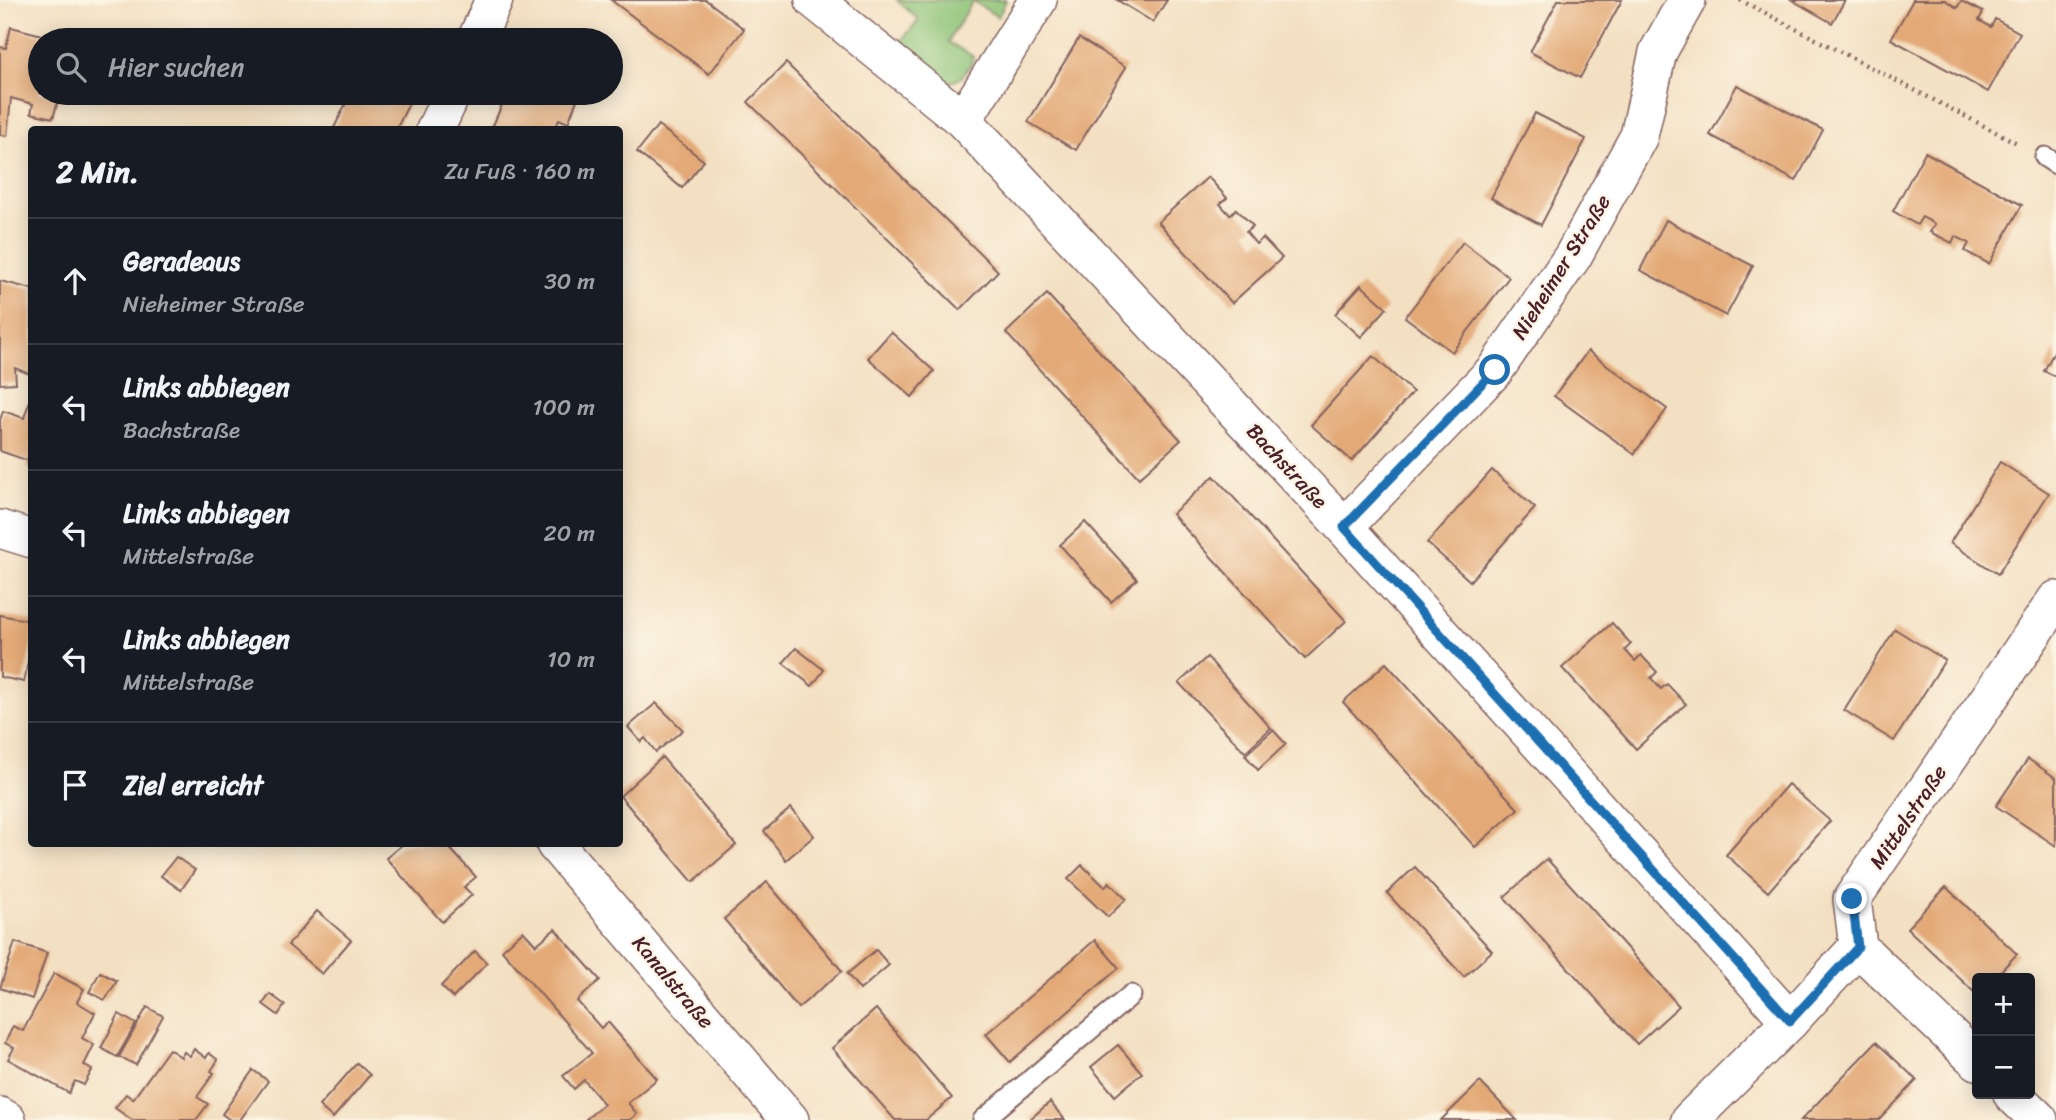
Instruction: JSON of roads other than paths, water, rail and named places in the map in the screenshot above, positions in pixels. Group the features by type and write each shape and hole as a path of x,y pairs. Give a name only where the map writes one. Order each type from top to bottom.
{"street":[{"path":"481,28 494,0"},
{"name":"Bachstraße","path":"814,0 963,120 1344,527 1790,1021"},
{"path":"963,120 1038,0"},
{"name":"Nieheimer Straße","path":"1344,527 1495,370 1573,256 1639,136 1658,52 1687,0"},
{"path":"437,126 446,105"},
{"path":"0,528 28,538"},
{"name":"Mittelstraße","path":"1858,947 1852,899 2056,600"},
{"name":"Kanalstraße","path":"558,847 790,1120"},
{"path":"1690,1120 1790,1021 1858,947 1972,1056"},
{"path":"2017,1099 2039,1120"},
{"path":"0,1116 7,1120"}],"lane":[{"path":"983,1120 1131,995"}]}
